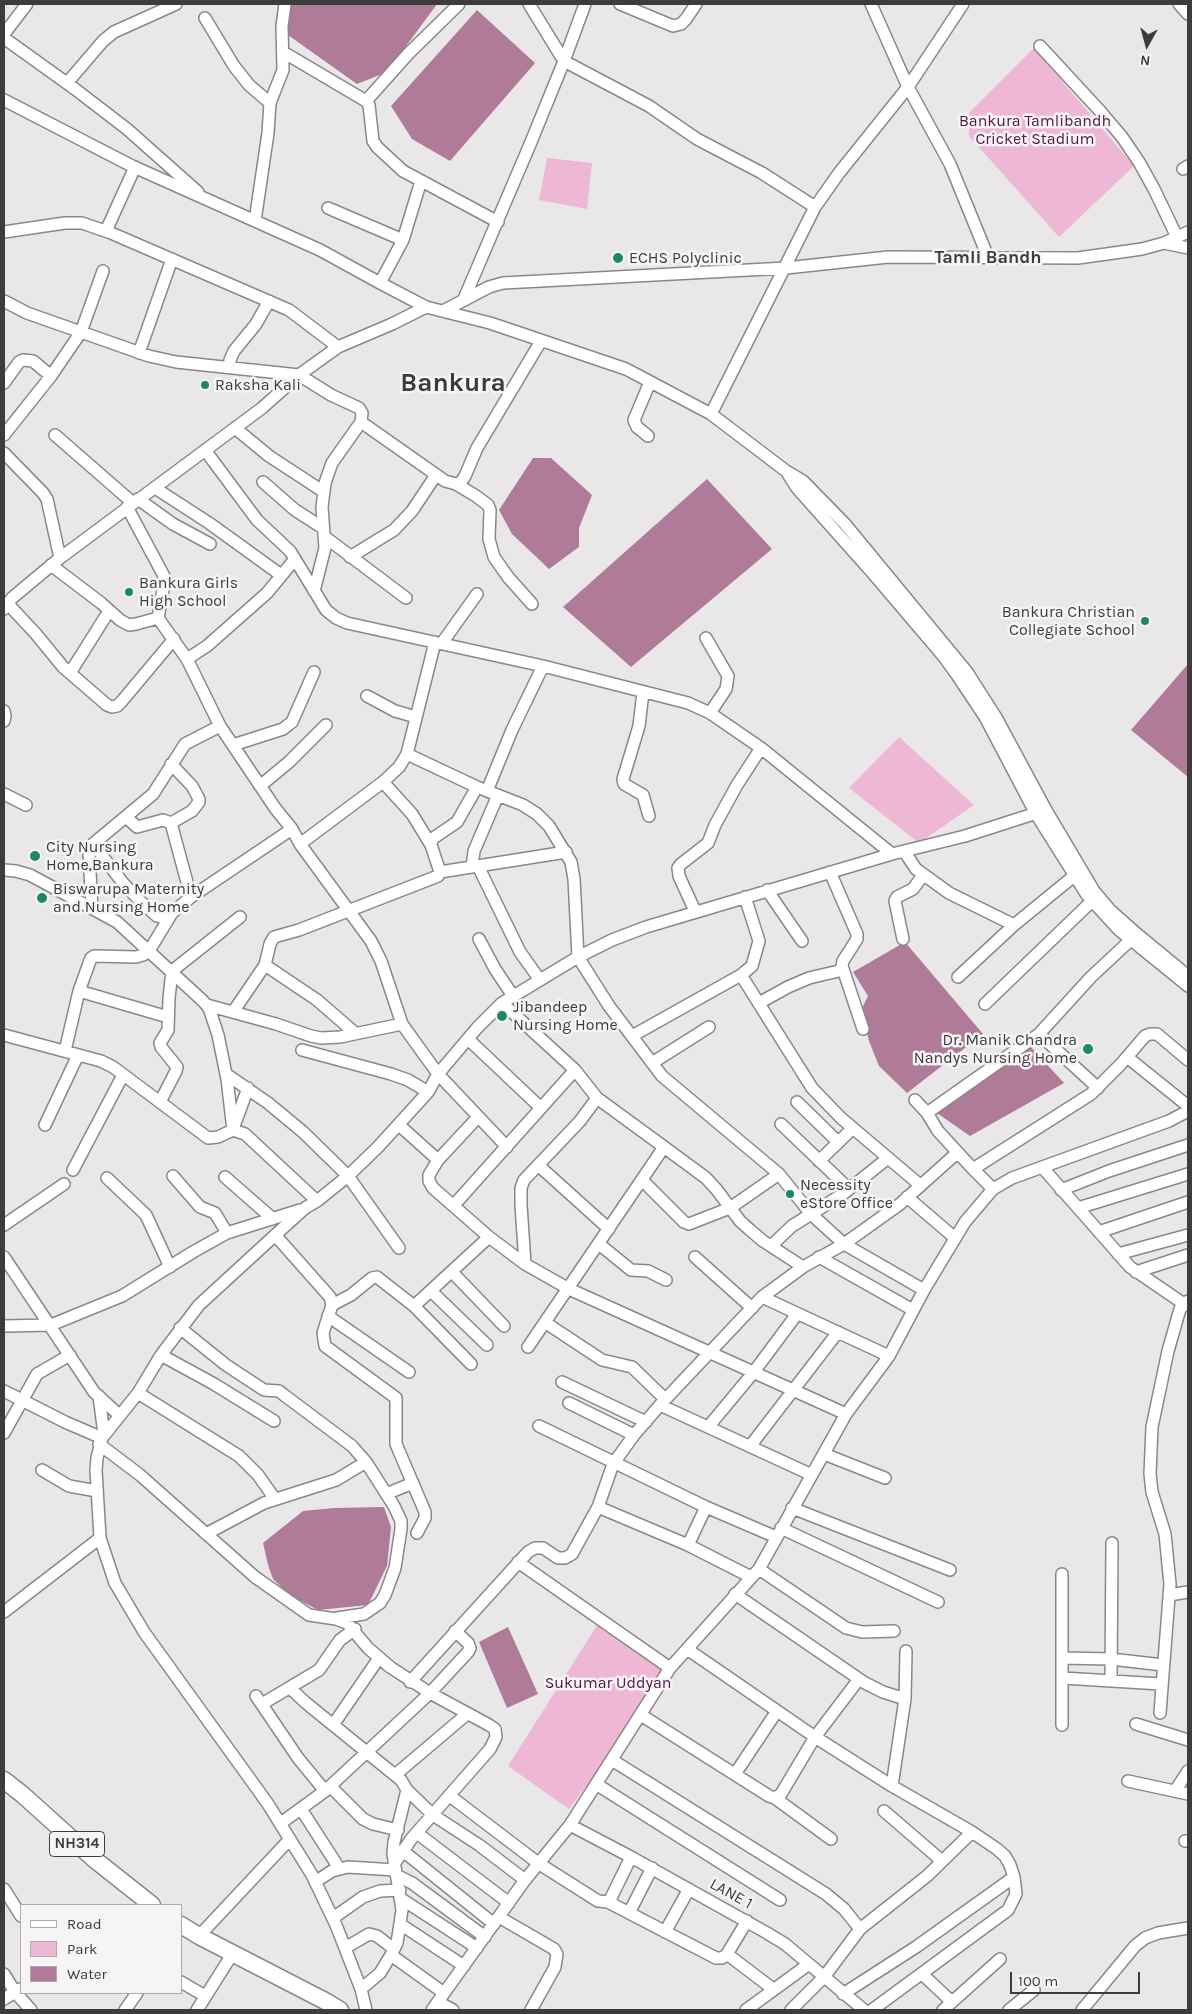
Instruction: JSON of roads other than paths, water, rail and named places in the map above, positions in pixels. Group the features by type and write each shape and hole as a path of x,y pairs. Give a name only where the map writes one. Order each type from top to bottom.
{"highway":[{"name":"NH314","path":"4,1780 94,1859 151,1904"},
{"path":"188,1932 310,1992 340,2010"}],"street":[{"path":"4,34 27,4"},
{"path":"67,83 103,41 114,32 176,4"},
{"path":"254,221 268,133 270,103 283,70 282,26 285,4"},
{"path":"366,101 408,54 459,4"},
{"path":"529,4 564,61 649,106 697,139 762,173 815,207"},
{"path":"464,299 498,222 564,61 585,4"},
{"path":"620,4 673,26 681,24 696,4"},
{"path":"871,4 908,87 950,164 988,257"},
{"path":"711,414 815,207 839,173 908,87 963,4"},
{"path":"1179,4 1188,14"},
{"path":"205,18 234,66 248,85 270,103"},
{"path":"4,38 127,129 207,200"},
{"path":"1040,46 1100,111 1128,146 1154,189 1177,237"},
{"path":"283,52 366,101 369,106 373,141 403,171 498,222"},
{"path":"4,100 135,167 320,250 380,284 426,307 490,323 626,369 711,414 786,471 797,488 944,657 985,717 1041,812 1074,876 1103,914 1188,976"},
{"path":"106,231 135,167"},
{"path":"380,284 403,240 421,181"},
{"path":"328,208 403,240"},
{"path":"4,232 65,223 82,223 106,231 269,300 297,315 338,347"},
{"path":"443,311 464,299 503,282 786,268 888,257 1078,258 1142,249 1164,243 1188,232"},
{"path":"1164,243 1188,248"},
{"path":"139,353 172,259"},
{"path":"4,436 52,376 81,332 104,271"},
{"path":"230,367 230,360 234,351 256,324 269,300"},
{"path":"4,301 27,312 139,353 176,362 300,375 331,395 359,408 362,413 361,422 332,463 325,482 325,548 314,591"},
{"path":"174,639 117,706 107,705 62,667 7,600 132,503 262,408 300,375 338,347 426,307"},
{"path":"456,484 461,482 465,476 477,448 541,341"},
{"path":"4,383 22,360 33,361 52,376"},
{"path":"648,436 637,427 634,420 650,382"},
{"path":"361,422 445,481 456,484 488,505 490,510 489,539 494,557 508,577 532,604"},
{"path":"235,428 269,456 324,492"},
{"path":"55,435 132,503 210,544"},
{"path":"205,450 257,520 290,551 326,610 336,618 347,623 543,666 688,703 710,713 761,748 892,854"},
{"path":"4,453 46,499 60,558"},
{"path":"350,556 394,530 403,521 436,475"},
{"path":"263,482 350,556 406,598"},
{"path":"155,488 209,523 281,576"},
{"path":"132,503 165,578 158,618 187,659 220,726 260,786 292,829 300,844 349,909 371,942 381,960 402,1024 438,1074 506,1147"},
{"path":"187,659 207,646 267,592 295,560"},
{"path":"51,566 129,625 158,618"},
{"path":"300,844 383,782 399,766 407,754 416,717 439,642 476,594"},
{"path":"70,673 109,611"},
{"path":"706,638 728,676 726,689 710,713"},
{"path":"431,844 434,835 457,822 482,789 543,666"},
{"path":"233,746 283,729 292,722 314,672"},
{"path":"643,692 639,726 623,779 624,784 643,795 649,816"},
{"path":"367,696 395,711 416,717"},
{"path":"4,711 6,716 4,721"},
{"path":"260,786 289,762 326,725"},
{"path":"92,908 89,854 93,844 152,794 185,744 220,726"},
{"path":"695,911 679,876 678,868 686,859 708,843 715,825 737,785 761,748"},
{"path":"407,754 482,789 523,805 537,814 549,826 571,862 574,880 578,957 609,1006 652,1063 670,1084 779,1174 811,1214 844,1244 924,1290"},
{"path":"171,764 192,786 199,799 199,802 192,811 171,823"},
{"path":"383,782 412,814 431,844 440,872"},
{"path":"4,794 26,805"},
{"path":"498,795 474,851 475,867 520,952 540,980"},
{"path":"4,1326 51,1325 122,1296 227,1234 304,1208 317,1201 348,1176 399,1124 428,1092 438,1074 502,1003 578,957 612,940 695,911 892,854 965,836 1041,812"},
{"path":"1041,812 1094,891 1110,910 1134,937 1188,986"},
{"path":"126,816 137,827 163,820 171,823"},
{"path":"171,823 191,897"},
{"path":"65,1051 89,962 94,956 136,956 149,950 168,919 191,897 292,829"},
{"path":"93,844 123,883 142,903 157,916 168,919"},
{"path":"904,851 911,864 949,893 1014,925"},
{"path":"233,1012 265,965 270,944 274,937 299,930 349,909 421,884 438,876 440,872 566,852"},
{"path":"4,870 30,875 117,922 207,1005 218,1036 226,1074 233,1130"},
{"path":"830,872 857,934 857,939 843,961 843,970 864,1029"},
{"path":"904,939 895,901 897,897 912,889 923,875"},
{"path":"958,977 1014,925 1074,876"},
{"path":"767,890 802,941"},
{"path":"632,1036 749,970 754,963 759,940 745,897"},
{"path":"985,1004 1092,901"},
{"path":"160,1102 177,1067 160,1043 168,1030 172,971 240,917"},
{"path":"927,1113 1039,1034 1091,977 1134,937"},
{"path":"479,938 495,969 513,996"},
{"path":"265,965 317,1000 355,1033"},
{"path":"758,1003 809,978 843,970"},
{"path":"741,975 812,1088 853,1128 920,1185"},
{"path":"80,992 168,1017"},
{"path":"502,1003 575,1070 598,1098 706,1178 740,1221 771,1246 803,1267"},
{"path":"207,1005 276,1024 311,1036 331,1038 402,1024"},
{"path":"652,1063 709,1027"},
{"path":"1039,1034 1098,1088"},
{"path":"973,1170 1098,1088 1145,1036 1156,1034 1188,1060"},
{"path":"4,1035 101,1061 113,1067 208,1138 218,1137 233,1130 246,1134 317,1201"},
{"path":"468,1039 541,1108"},
{"path":"302,1050 391,1074 408,1080 428,1092"},
{"path":"45,1125 78,1055"},
{"path":"1127,1057 1188,1106"},
{"path":"454,1205 575,1070"},
{"path":"226,1074 248,1088 303,1132 348,1176 400,1248"},
{"path":"73,1170 123,1075"},
{"path":"233,1130 248,1088"},
{"path":"525,1264 521,1226 521,1188 524,1180 580,1121 598,1098"},
{"path":"915,1100 927,1113 938,1131 973,1170 994,1189"},
{"path":"797,1102 838,1142"},
{"path":"438,2002 524,1880 570,1825 670,1668 755,1573 846,1414 888,1356 924,1290 965,1222 994,1189 1012,1178 1169,1121 1188,1111"},
{"path":"478,1117 438,1160 429,1175 429,1181 433,1188 489,1237 525,1264 569,1289 846,1414"},
{"path":"399,1124 438,1160"},
{"path":"781,1124 849,1189"},
{"path":"819,1160 853,1128"},
{"path":"1061,1190 1109,1171 1188,1145"},
{"path":"528,1347 664,1147"},
{"path":"410,1682 528,1552 535,1548 543,1548 558,1558 565,1558 572,1554 598,1507 613,1464 663,1402 762,1297 818,1257 844,1244 908,1197 957,1152"},
{"path":"771,1246 782,1234 849,1189 888,1158"},
{"path":"538,1165 609,1229"},
{"path":"1042,1168 1136,1272 1186,1302 1180,1309 1168,1351 1152,1427 1150,1453 1152,1492 1165,1534 1170,1595 1160,1713"},
{"path":"642,1180 684,1222 689,1224 730,1208 779,1174"},
{"path":"1078,1208 1188,1174"},
{"path":"173,1176 200,1206 215,1213 227,1234"},
{"path":"225,1177 273,1219"},
{"path":"107,1178 146,1215 170,1267"},
{"path":"4,1225 64,1184"},
{"path":"908,1197 955,1238"},
{"path":"1099,1232 1188,1202"},
{"path":"102,1439 138,1393 161,1355 198,1305 304,1208"},
{"path":"275,1235 327,1291 330,1311 323,1333 325,1346 396,1398 396,1444 425,1512 425,1518 417,1532"},
{"path":"1118,1254 1188,1235"},
{"path":"414,1306 489,1237"},
{"path":"599,1244 631,1270 648,1270 666,1280"},
{"path":"1136,1272 1188,1255"},
{"path":"4,1257 99,1396 119,1415"},
{"path":"695,1257 752,1308"},
{"path":"818,1257 914,1310"},
{"path":"452,1272 504,1326"},
{"path":"330,1311 372,1278 377,1277 414,1306 471,1364"},
{"path":"430,1291 488,1345"},
{"path":"762,1297 888,1356"},
{"path":"330,1311 409,1372"},
{"path":"709,1426 753,1373 797,1314"},
{"path":"546,1323 602,1360 632,1367 663,1402 812,1475"},
{"path":"4,1390 102,1439 241,1566 309,1615 336,1619 364,1614 373,1609 380,1603 391,1582 401,1521 366,1462 352,1446 284,1394 278,1391 264,1390 259,1387 226,1365 180,1328"},
{"path":"751,1445 838,1332"},
{"path":"4,1433 37,1374 70,1354"},
{"path":"161,1355 214,1384 274,1421"},
{"path":"562,1382 646,1422"},
{"path":"138,1393 240,1456 258,1475 274,1499"},
{"path":"99,1396 102,1439 97,1458 100,1538 115,1583 133,1617 281,1823 333,1918 366,2010"},
{"path":"569,1402 634,1436"},
{"path":"538,1426 613,1464 706,1507 778,1532 938,1602"},
{"path":"824,1454 885,1478"},
{"path":"206,1534 274,1499 336,1480 366,1462"},
{"path":"42,1470 69,1486 97,1491"},
{"path":"386,1494 414,1484"},
{"path":"598,1507 755,1573 846,1628 862,1632 894,1631"},
{"path":"688,1545 706,1507"},
{"path":"792,1508 950,1570"},
{"path":"4,1612 100,1538"},
{"path":"1111,1681 1112,1543"},
{"path":"518,1562 670,1668"},
{"path":"1062,1574 1062,1725"},
{"path":"1170,1595 1188,1592"},
{"path":"735,1594 858,1679 883,1692 905,1699"},
{"path":"336,1619 347,1623 355,1630 368,1648 410,1682 495,1730 496,1737 490,1749 417,1833 403,1851 395,1870"},
{"path":"355,1630 340,1640 319,1670 290,1688 259,1700 298,1758 328,1789 363,1819 373,1824 398,1830"},
{"path":"281,1823 328,1789 430,1693 468,1652 470,1648 468,1643 456,1631"},
{"path":"687,1648 815,1737 892,1786 972,1832 1005,1856 1014,1877 1016,1894 1008,1910 872,2010"},
{"path":"892,1786 905,1699 906,1651"},
{"path":"333,1725 379,1658"},
{"path":"1063,1658 1111,1659 1163,1666"},
{"path":"1063,1678 1161,1684"},
{"path":"775,1798 781,1794 815,1737 858,1679"},
{"path":"290,1688 396,1775 407,1790 433,1815 479,1845 524,1880"},
{"path":"735,1774 777,1711"},
{"path":"396,1775 467,1714"},
{"path":"641,1716 775,1798 831,1839"},
{"path":"1136,1724 1188,1740"},
{"path":"612,1760 826,1894 844,1909 860,1929"},
{"path":"1176,1791 1188,1771"},
{"path":"1128,1781 1188,1794"},
{"path":"596,1784 780,1900"},
{"path":"360,1989 380,1973 393,1952 400,1924 400,1894 395,1870 394,1842 407,1790"},
{"path":"450,1796 538,1863 598,1901 608,1902 710,1956 722,1958 727,1954 747,1921"},
{"path":"301,1808 339,1868"},
{"path":"884,1811 942,1861"},
{"name":"LANE 1","path":"570,1825 652,1868 785,1944 861,2009"},
{"path":"791,2010 824,1977 860,1929 927,1876 972,1832"},
{"path":"417,1833 508,1903"},
{"path":"188,1932 290,1839"},
{"path":"403,1851 496,1921 554,1949 557,1954 555,1967 531,2010"},
{"path":"608,1902 631,1857"},
{"path":"315,1882 332,1870 339,1868 366,1867 395,1870 485,1937"},
{"path":"629,1913 652,1868"},
{"path":"843,1994 916,1948 1014,1877"},
{"path":"4,1889 20,1914"},
{"path":"665,1932 689,1889"},
{"path":"333,1918 363,1897 380,1890 400,1894 477,1948"},
{"path":"400,1924 464,1966"},
{"path":"1082,2010 1135,1946 1144,1938 1158,1933 1188,1928"},
{"path":"345,1948 369,1934 377,1936 438,2002 453,2010"},
{"path":"197,2010 233,1953"},
{"path":"727,1954 772,1989"},
{"path":"942,2010 1000,1959"},
{"path":"746,2010 772,1989 809,1964"},
{"path":"4,1974 18,1990 4,1999"},
{"path":"922,1974 952,2002"},
{"path":"182,1983 205,1996"},
{"path":"1009,2010 1034,1990"},
{"path":"21,1994 31,2010"},
{"path":"128,2009 136,1994"}],"water":[{"path":"291,4 437,4 387,72 357,84 288,35"},
{"path":"477,10 535,63 450,161 412,139 391,106"},
{"path":"533,458 551,458 592,495 579,528 579,547 549,569 512,534 499,510"},
{"path":"707,479 772,549 631,667 563,607"},
{"path":"1188,664 1188,777 1131,730"},
{"path":"905,942 983,1034 907,1093 879,1066 869,1041 861,1010 868,996 853,972"},
{"path":"1029,1045 1064,1083 970,1136 934,1111"},
{"path":"384,1507 391,1527 387,1566 368,1605 318,1610 290,1595 273,1579 263,1543 303,1511"},
{"path":"508,1627 538,1694 507,1708 479,1642"}],"place":[{"name":"ECHS Polyclinic","path":"618,258"},
{"name":"Raksha Kali","path":"205,385"},
{"name":"Bankura Girls High School","path":"129,592"},
{"name":"Bankura Christian Collegiate School","path":"1145,621"},
{"name":"City Nursing Home,Bankura","path":"35,856"},
{"name":"Biswarupa Maternity and Nursing Home","path":"42,898"},
{"name":"Jibandeep Nursing Home","path":"502,1016"},
{"name":"Dr. Manik Chandra Nandys Nursing Home","path":"1088,1049"},
{"name":"Necessity eStore Office","path":"790,1194"}],"district":[{"name":"Tamli Bandh","path":"988,258"},
{"name":"Bankura","path":"453,384"}],"park label":[{"name":"Bankura Tamlibandh Cricket Stadium","path":"1035,130"},
{"name":"Sukumar Uddyan","path":"608,1683"}]}
